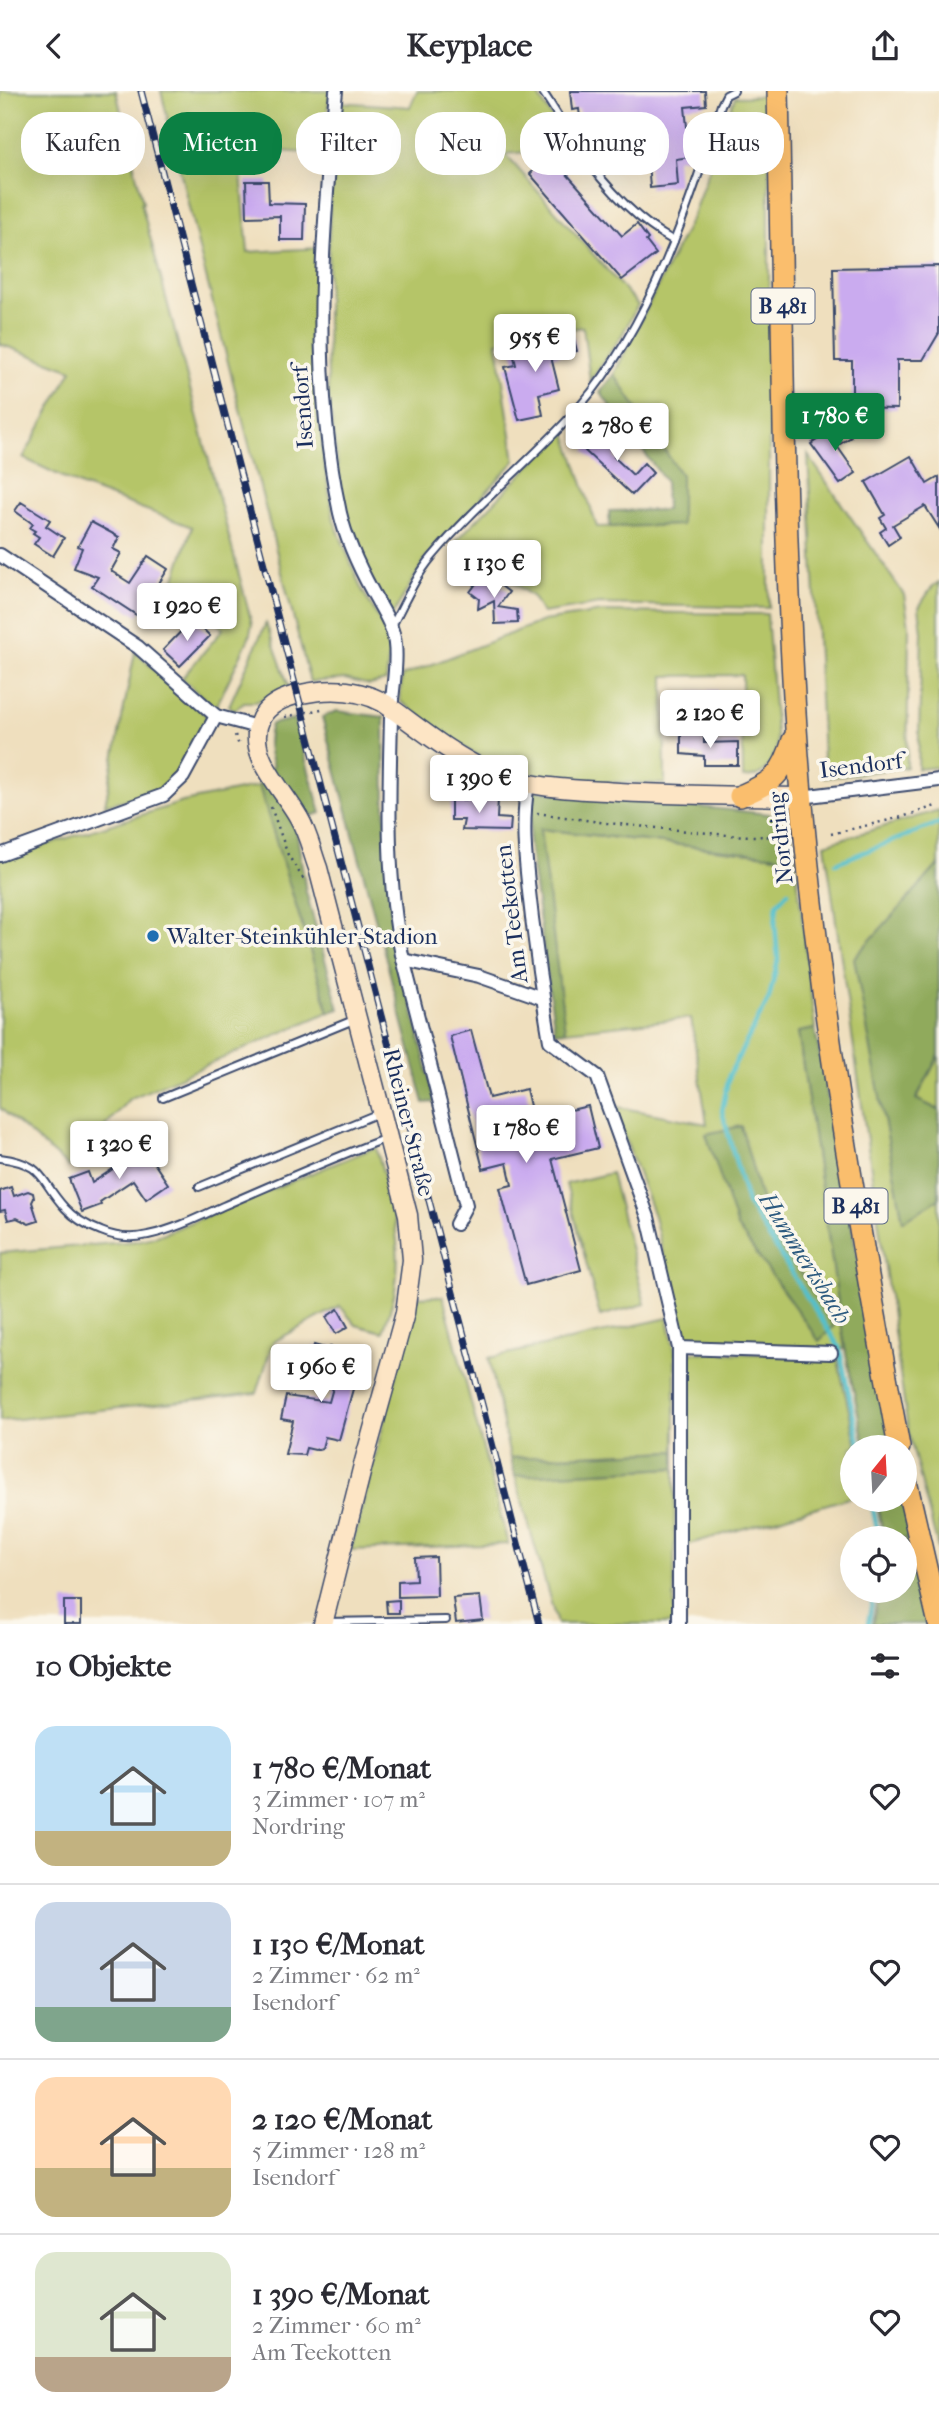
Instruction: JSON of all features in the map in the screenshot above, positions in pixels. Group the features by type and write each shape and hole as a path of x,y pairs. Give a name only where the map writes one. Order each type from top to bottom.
{"main road":[{"name":"Nordring","path":"778,91 788,521 801,797 820,963 855,1205 897,1435"},
{"path":"740,796 765,785 778,775 796,728"},
{"path":"913,1512 939,1624"}],"street":[{"name":"Isendorf","path":"337,91 326,193 323,390 330,458 340,516 361,570 391,628 395,643 391,708"},
{"path":"0,555 138,647 216,716 235,721 261,720 278,701 306,693 332,698"},
{"name":"Isendorf","path":"332,698 342,690 371,696 470,762 505,778 528,784 579,790 801,797 939,780"},
{"path":"391,708 389,799 394,917 467,1205 456,1224"},
{"path":"0,855 164,795 183,777 216,716"},
{"name":"Rheiner Straße","path":"261,720 256,746 266,768 301,821 318,868 408,1215 412,1260 405,1313 323,1623"},
{"name":"Am Teekotten","path":"528,784 523,811 523,842 542,998 550,1041 597,1076 648,1217 679,1348 679,1624"},
{"path":"403,960 479,976 542,998"},
{"path":"679,1348 831,1353"}],"lane":[{"path":"542,91 588,162 657,232 674,241"},
{"path":"391,628 430,559 580,406 607,372 630,334 674,241 693,195 721,104 726,95 734,91"},
{"path":"163,1098 358,1019"},
{"path":"199,1187 381,1112"},
{"path":"0,1158 22,1163 37,1171 63,1206 79,1220 106,1233 136,1237 158,1232 205,1214 388,1138"},
{"path":"323,1623 446,1619"}],"path":[{"path":"261,720 274,720 332,698"},
{"path":"235,721 232,728 243,753"},
{"path":"271,805 288,855 305,882"},
{"path":"831,834 939,805"},
{"path":"523,811 667,829 766,838 784,837"}],"green space":[{"path":"0,91 116,91 121,112 21,112 21,175 136,175 141,203 252,624 249,638 215,709 182,678 223,629 174,582 192,527 82,486 23,458 72,370 0,344"},
{"path":"161,91 330,91 327,112 296,112 296,152 282,151 282,112 166,112"},
{"path":"417,91 535,91 549,112 520,112 520,153 506,154 506,112 415,112 415,175 506,175 506,155 520,171 520,175 523,175 638,305 622,335 590,381 583,327 497,342 515,461 427,556 392,616 366,570 344,515 328,391 330,196 332,175 401,175 401,112 338,112 339,102 410,107"},
{"path":"769,96 769,112 730,112 735,97"},
{"path":"181,175 241,175 248,252 320,248 317,389 324,461 334,520 360,586 386,632 389,654 386,681 370,685 345,679 310,682"},
{"path":"707,175 769,175 769,608 600,604 542,613 533,597 456,541 565,430 597,527 681,525 681,475 614,374 692,217"},
{"path":"614,374 681,475 681,525 610,527 609,511 666,510 665,481 600,392"},
{"path":"808,455 904,595 909,626 907,767 824,778"},
{"path":"939,582 939,767 918,769 922,632 919,607 932,587"},
{"path":"602,612 767,614 777,746 766,769 756,776 743,778 742,675 664,676 665,784 553,778 509,769 465,748 400,701 402,676 543,621"},
{"path":"266,623 289,687 256,702 244,702 235,710 229,706"},
{"path":"135,652 209,718 178,772 161,791 105,805"},
{"path":"337,711 384,717 391,919 435,1102 424,1103 322,717"},
{"path":"294,719 321,813 295,821 306,892 339,1009 329,1012 259,786 259,774 273,767 268,745 271,724"},
{"name":"Walter-Steinkühler-Stadion","path":"259,786 329,1012 129,1099 69,1167 0,1108 0,859 183,802"},
{"path":"533,790 769,814 790,827 795,858 540,829 565,1031 555,1032 529,843"},
{"path":"939,810 939,864 855,958 903,1221 939,1199 939,1552 917,1465 917,1435 909,1435 908,1430 825,844"},
{"path":"539,829 795,858 815,1029 798,1032 845,1349 684,1343 654,1216 613,1106 707,1124 691,1018 565,1031"},
{"path":"939,864 939,1055 916,1099 939,1110 939,1199 903,1221 854,958"},
{"path":"815,1029 891,1435 863,1435 845,1349 798,1032"},
{"path":"939,1055 939,1110 916,1100"},
{"path":"741,1126 766,1217 834,1326 819,1341 737,1227 706,1134"},
{"path":"376,1147 394,1217 398,1253 394,1295 383,1332 356,1325 340,1306 273,1342 257,1393 0,1421 0,1253 137,1241 157,1236"},
{"path":"611,1173 645,1304 600,1316 566,1184"},
{"path":"443,1296 508,1544 351,1550 416,1297"},
{"path":"668,1318 675,1351 675,1451 510,1458 489,1358"},
{"path":"683,1352 837,1356 854,1435 840,1435 840,1500 683,1546"},
{"path":"675,1451 675,1468 515,1476 510,1458"},
{"path":"675,1468 674,1624 557,1624 515,1476"},
{"path":"879,1512 906,1512 908,1526 881,1526"},
{"path":"917,1567 929,1624 872,1624 876,1603 917,1603"}],"building":[{"path":"570,91 705,91 706,105 685,107 686,112 683,112 683,158 676,159 678,185 650,188 649,175 669,175 669,112 572,110"},
{"path":"531,175 568,175 622,236 637,224 656,254 622,280"},
{"path":"246,181 268,181 269,203 305,204 304,240 280,240 280,216 247,217"},
{"path":"939,266 939,333 923,360 897,360 897,409 852,408 852,361 835,361 833,268"},
{"path":"573,336 577,351 551,357 559,389 539,394 543,415 519,420 505,367 516,365 512,348"},
{"path":"841,424 851,437 837,446 856,473 840,484 811,444"},
{"path":"604,430 623,447 614,457 633,475 644,463 653,473 632,495 585,451"},
{"path":"911,456 927,484 939,477 939,528 925,506 893,525 900,537 888,545 880,532 886,528 880,518 885,515 866,482"},
{"path":"21,502 50,520 46,526 64,538 53,556 34,544 39,537 30,528 33,524 15,511"},
{"path":"91,522 119,537 113,549 121,553 111,571 130,583 148,556 168,569 138,616 92,586 98,577 74,568 82,548 78,546"},
{"path":"484,573 509,592 498,607 517,610 518,623 495,624 494,601 478,609 479,599 470,592"},
{"path":"193,619 210,636 180,666 163,650"},
{"path":"718,690 718,706 690,706 690,691"},
{"path":"681,734 704,734 704,743 738,742 738,765 704,765 704,756 681,754"},
{"path":"464,798 498,799 497,818 511,819 510,831 462,830 464,820 451,820 451,800 465,800"},
{"path":"471,1030 489,1098 526,1089 533,1119 588,1106 598,1148 552,1159 581,1270 526,1285 500,1188 512,1185 507,1163 483,1169 450,1036"},
{"path":"144,1148 168,1184 146,1199 133,1180 100,1202 101,1205 82,1212 69,1179 88,1172 92,1183"},
{"path":"11,1187 14,1196 28,1191 33,1193 32,1202 38,1221 29,1224 17,1218 8,1220 5,1210 0,1211 0,1191"},
{"path":"338,1309 348,1327 336,1334 326,1317"},
{"path":"314,1345 328,1349 331,1346 343,1354 342,1356 361,1361 339,1440 325,1437 322,1448 306,1448 304,1455 285,1454 293,1421 281,1419 286,1396 329,1402 337,1373 308,1365"},
{"path":"436,1557 437,1596 398,1597 398,1581 416,1580 415,1558"},
{"path":"480,1596 483,1620 456,1623 453,1598"},
{"path":"399,1600 399,1613 387,1613 386,1601"},
{"path":"64,1601 81,1601 81,1624 64,1624"}],"waterway":[{"name":"Hummertsbach","path":"836,863 939,823"},
{"name":"Hummertsbach","path":"788,892 777,904 775,924 778,960 769,998 729,1075 722,1111 747,1203 839,1347 857,1435"},
{"name":"Hummertsbach","path":"874,1512 876,1526"},
{"name":"Hummertsbach","path":"868,1624 872,1603"}],"railway":[{"path":"141,91 539,1624"}],"place":[{"name":"Walter-Steinkühler-Stadion","path":"153,936"}]}
